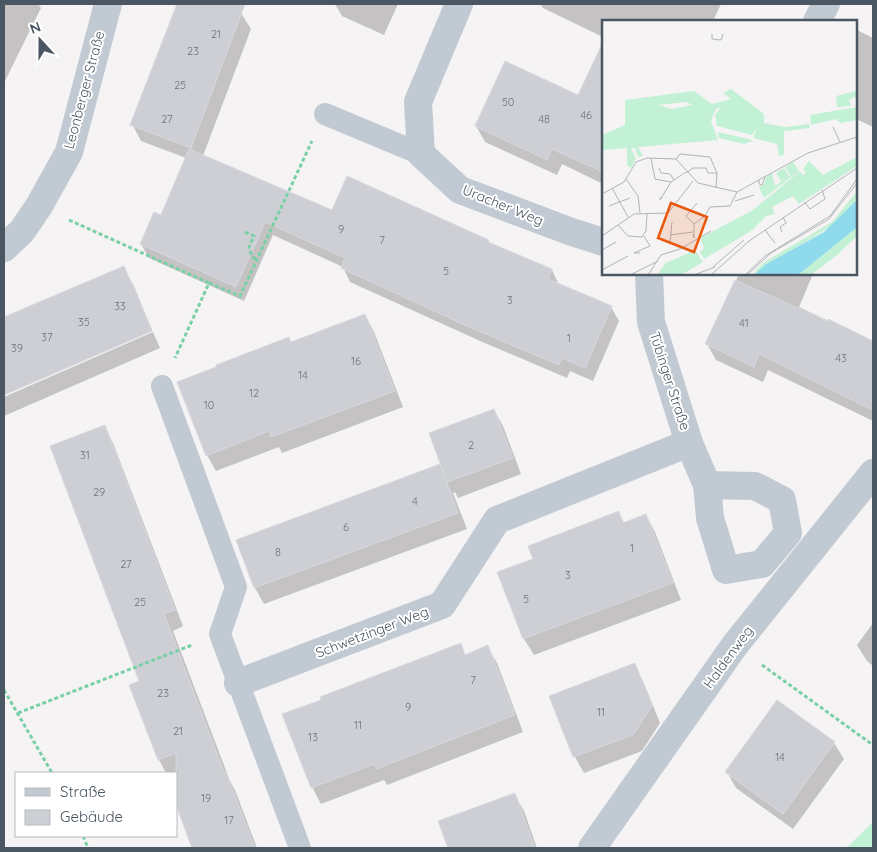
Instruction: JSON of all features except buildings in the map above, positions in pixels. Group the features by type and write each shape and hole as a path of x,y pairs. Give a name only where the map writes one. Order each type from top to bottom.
{"street":[{"name":"Leonberger Straße","path":"4,248 22,231 39,206 69,152 108,4"},
{"path":"421,154 418,102 459,4"},
{"path":"818,20 826,4"},
{"name":"Uracher Weg","path":"421,154 460,190 602,242"},
{"name":"Tübinger Straße","path":"650,275 651,322 690,443 707,485"},
{"name":"Schwetzinger Weg","path":"238,683 442,605 497,520 690,443"},
{"name":"Haldenweg","path":"592,848 735,645 873,473"}],"lane":[{"path":"325,114 421,154"},
{"path":"162,386 236,587 220,634 300,848"}],"path":[{"path":"39,206 240,296 325,114"},
{"path":"245,232 254,236 249,247 252,256 256,259"},
{"path":"162,386 209,283"},
{"path":"18,713 220,634"},
{"path":"735,645 873,745"},
{"path":"4,690 51,772"}],"green space":[{"path":"873,822 873,848 846,848"}]}
